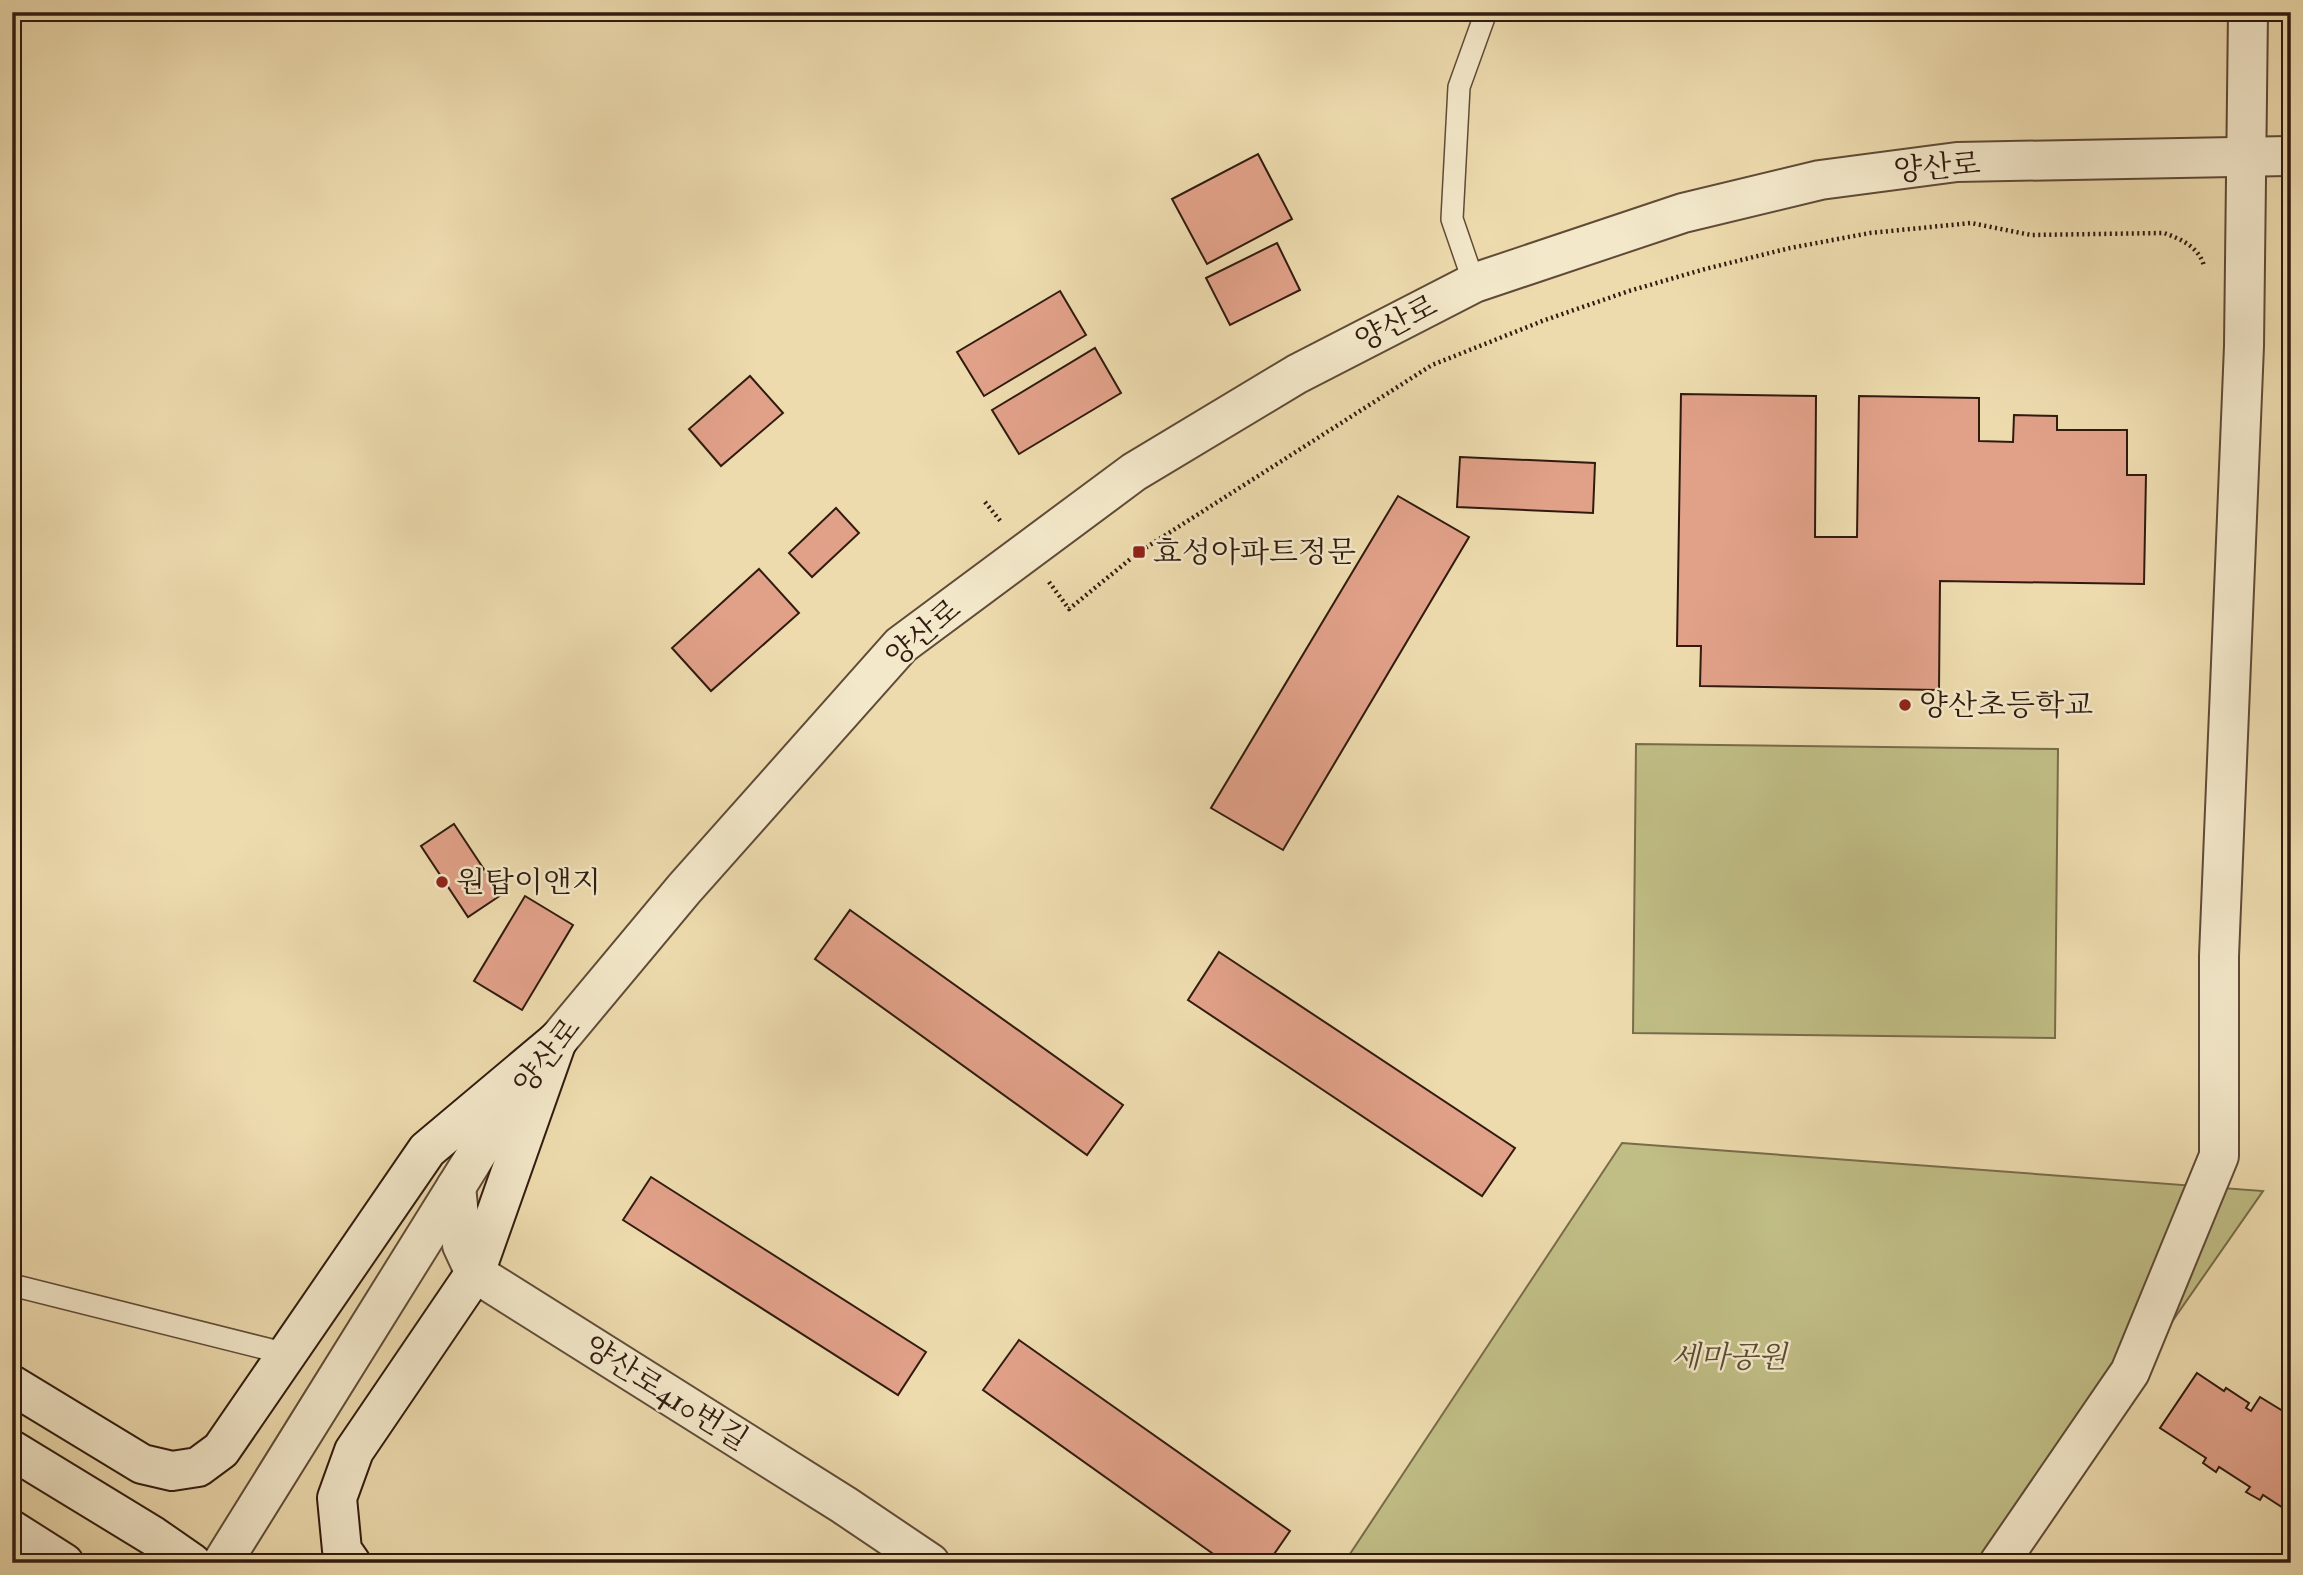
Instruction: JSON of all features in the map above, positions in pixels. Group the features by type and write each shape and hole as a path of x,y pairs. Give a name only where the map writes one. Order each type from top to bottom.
{"street":[{"path":"1999,1563 2130,1372 2219,1156 2219,956 2244,346 2248,12"},
{"name":"양산로","path":"222,1563 494,1126 558,1040 684,889 901,645 1134,472 1297,374 1474,283 1683,213 1821,180 1958,162 2291,156"},
{"path":"351,1563 342,1550 337,1498 354,1451 475,1273 558,1040"},
{"path":"12,1385 142,1464 172,1471 198,1467 220,1450 427,1150 558,1040"},
{"path":"456,1187 462,1245 475,1273"},
{"name":"양산로410번길","path":"475,1273 844,1505 930,1563"},
{"path":"12,1450 153,1536 192,1563"},
{"path":"12,1530 64,1563"}],"lane":[{"name":"양산로","path":"1474,283 1452,219 1459,87 1486,12"},
{"path":"12,1285 287,1354"}],"path":[{"path":"1069,609 1139,552 1432,365 1545,320 1629,291 1790,248 1870,233 1971,223 2031,234 2164,233 2196,250 2205,270"}],"green space":[{"path":"1636,744 2058,749 2055,1038 1633,1033"},
{"name":"세마공원","path":"1622,1143 2263,1191 2004,1563 1344,1563"}],"building":[{"path":"1258,154 1292,219 1207,264 1172,199"},
{"path":"1277,243 1300,290 1230,325 1206,278"},
{"path":"1060,291 1086,335 984,396 957,352"},
{"path":"1095,348 1121,393 1019,454 992,410"},
{"path":"750,376 783,413 721,466 689,429"},
{"path":"1681,394 1816,396 1815,537 1857,537 1859,396 1979,398 1979,441 2013,442 2014,415 2057,416 2057,430 2127,430 2127,475 2146,475 2144,584 1940,581 1939,690 1700,686 1701,646 1677,646"},
{"path":"1460,457 1595,463 1593,513 1457,507"},
{"path":"1398,496 1469,537 1283,850 1211,808"},
{"path":"836,508 859,533 812,577 789,553"},
{"path":"759,569 799,613 711,691 672,648"},
{"path":"454,824 501,895 468,917 421,846"},
{"path":"525,896 573,925 522,1010 474,981"},
{"path":"850,910 1123,1105 1087,1155 815,959"},
{"path":"1219,952 1515,1148 1482,1196 1188,1000"},
{"path":"651,1177 926,1352 898,1395 623,1220"},
{"path":"1019,1340 1290,1531 1268,1563 1226,1563 983,1390"},
{"path":"2197,1373 2249,1403 2246,1408 2251,1411 2260,1397 2291,1416 2291,1432 2288,1436 2291,1437 2291,1513 2263,1495 2260,1500 2246,1492 2250,1487 2219,1467 2216,1472 2203,1463 2206,1458 2160,1428"}],"place":[{"name":"효성아파트정문","path":"1139,552"},
{"name":"양산초등학교","path":"1905,705"},
{"name":"원탑이앤지","path":"442,882"}]}
